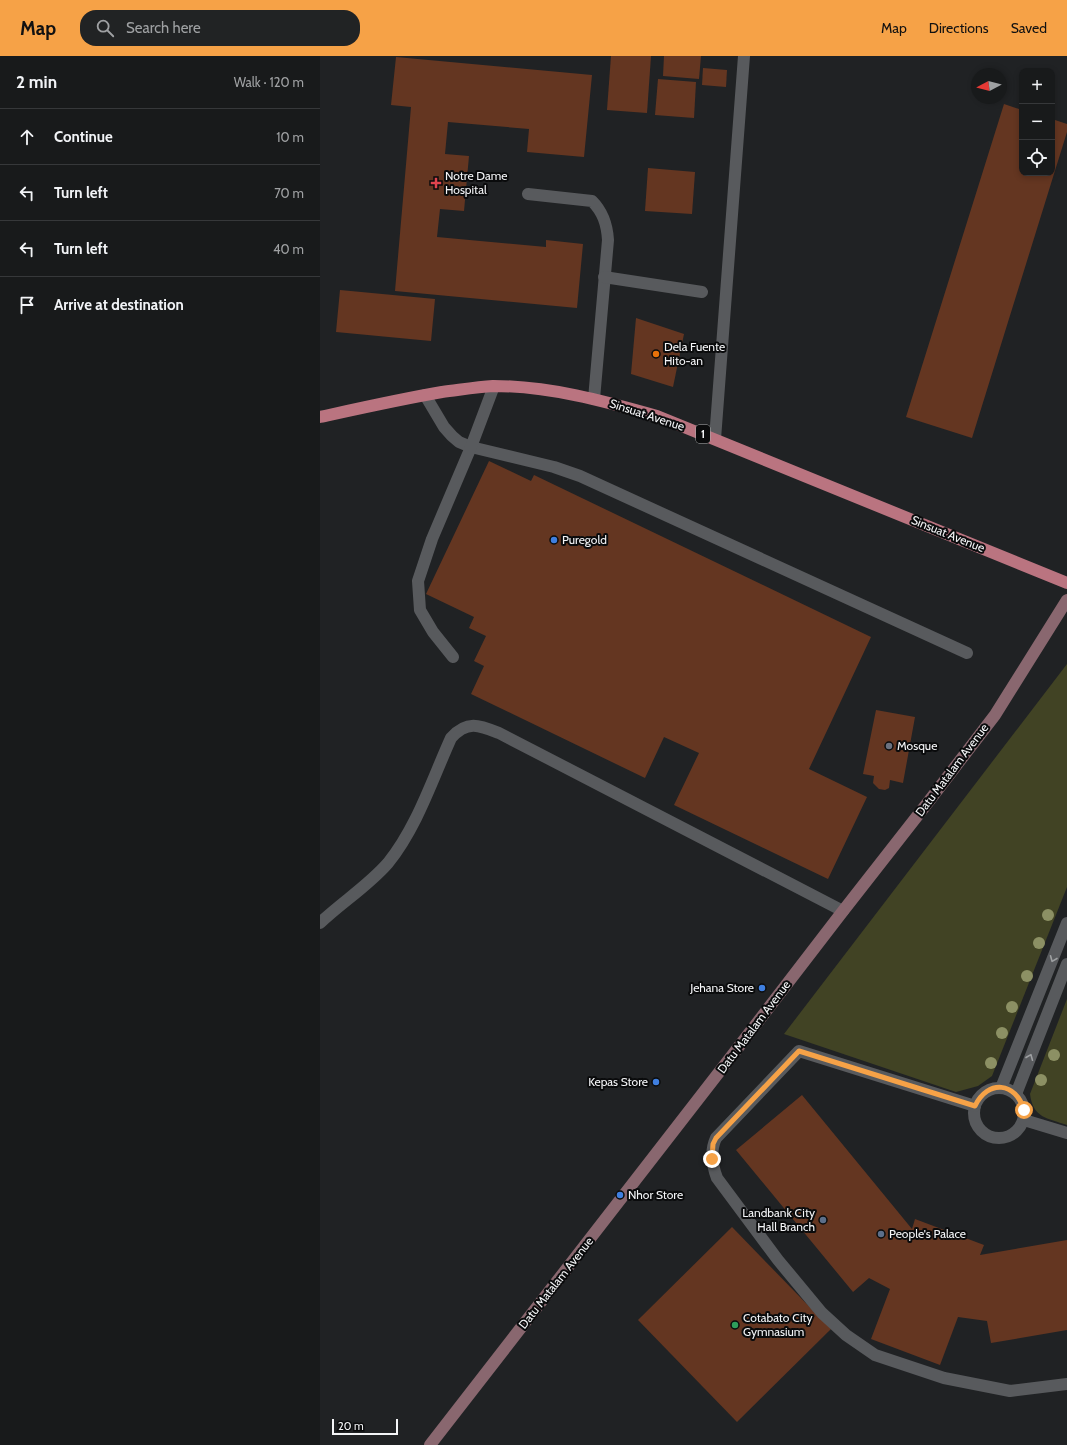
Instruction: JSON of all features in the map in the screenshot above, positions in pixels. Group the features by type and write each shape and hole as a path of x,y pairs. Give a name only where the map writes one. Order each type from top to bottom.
{"main road":[{"name":"Sinsuat Avenue","path":"320,417 425,395 494,386 555,392 594,399 657,416 1067,583"},
{"name":"Datu Matalam Avenue","path":"430,1445 995,715 1067,600"}],"street":[{"path":"715,439 744,56"},
{"path":"528,194 592,201 602,213 607,229 608,240 594,399"},
{"path":"604,277 702,292"},
{"path":"453,657 433,632 420,610 418,581 432,539 471,447 494,386"},
{"path":"425,395 444,426 459,442 471,447 554,467 580,476 968,653"},
{"path":"320,924 332,911 359,892 388,862 407,835 451,738 458,730 464,727 474,726 482,726 499,733 843,911"},
{"path":"1001,1088 1067,923"},
{"path":"1016,1094 1067,964"},
{"path":"975,1106 799,1051 716,1138 713,1144 713,1166 717,1178 778,1260 822,1313 846,1335 875,1355 944,1378 1010,1391 1067,1384"},
{"path":"993,1088 1009,1089 1016,1094 1022,1101 1024,1110 1024,1120 1020,1128 1014,1134 1005,1137 997,1138 988,1136 976,1123 974,1114 975,1106 979,1098 985,1092 993,1088"},
{"path":"1024,1120 1067,1134"}],"green space":[{"path":"1067,664 1067,887 992,1076 978,1086 956,1092 784,1034"},
{"path":"1067,999 1067,1125 1042,1116 1038,1113 1034,1108 1030,1094"}],"building":[{"path":"611,56 651,56 647,113 607,110"},
{"path":"664,56 701,56 699,79 663,76"},
{"name":"Notre Dame Hospital","path":"396,57 592,75 584,157 527,152 529,129 448,122 445,154 469,156 464,211 440,209 437,237 546,247 546,240 583,244 577,308 395,291 411,107 391,105"},
{"path":"703,68 727,70 726,87 702,85"},
{"path":"658,79 696,82 694,118 655,115"},
{"path":"1004,104 1019,109 1019,176 1053,176 972,438 906,417"},
{"path":"1055,120 1067,124 1067,132 1055,171"},
{"path":"648,168 695,172 692,214 645,211"},
{"path":"340,290 435,299 431,341 336,332"},
{"name":"Dela Fuente Hito-an","path":"636,318 684,334 673,387 631,374"},
{"path":"489,461 531,481 534,475 871,637 809,769 867,797 828,879 674,805 699,753 664,737 645,778 471,694 484,666 474,661 486,636 469,628 474,617 426,594"},
{"name":"Mosque","path":"876,710 915,717 903,783 890,780 889,788 885,790 879,789 873,783 874,776 863,774"},
{"name":"People's Palace","path":"802,1095 912,1229 915,1219 984,1245 980,1255 1067,1240 1067,1330 991,1343 987,1321 958,1317 940,1365 871,1339 890,1289 869,1278 853,1292 736,1150"},
{"name":"Cotabato City Gymnasium","path":"732,1227 831,1329 737,1422 638,1320"}],"place":[{"name":"Notre Dame Hospital","path":"436,183"},
{"name":"Dela Fuente Hito-an","path":"656,354"},
{"name":"Puregold","path":"554,540"},
{"name":"Mosque","path":"889,746"},
{"name":"Jehana Store","path":"762,988"},
{"name":"Kepas Store","path":"656,1082"},
{"name":"Nhor Store","path":"620,1195"},
{"name":"Landbank City Hall Branch","path":"823,1220"},
{"name":"People's Palace","path":"881,1234"},
{"name":"Cotabato City Gymnasium","path":"735,1325"}],"route":[{"path":"712,1159 713,1144 716,1138 799,1051 975,1106 979,1098 985,1092 993,1088 1009,1089 1022,1101 1024,1110"}]}
